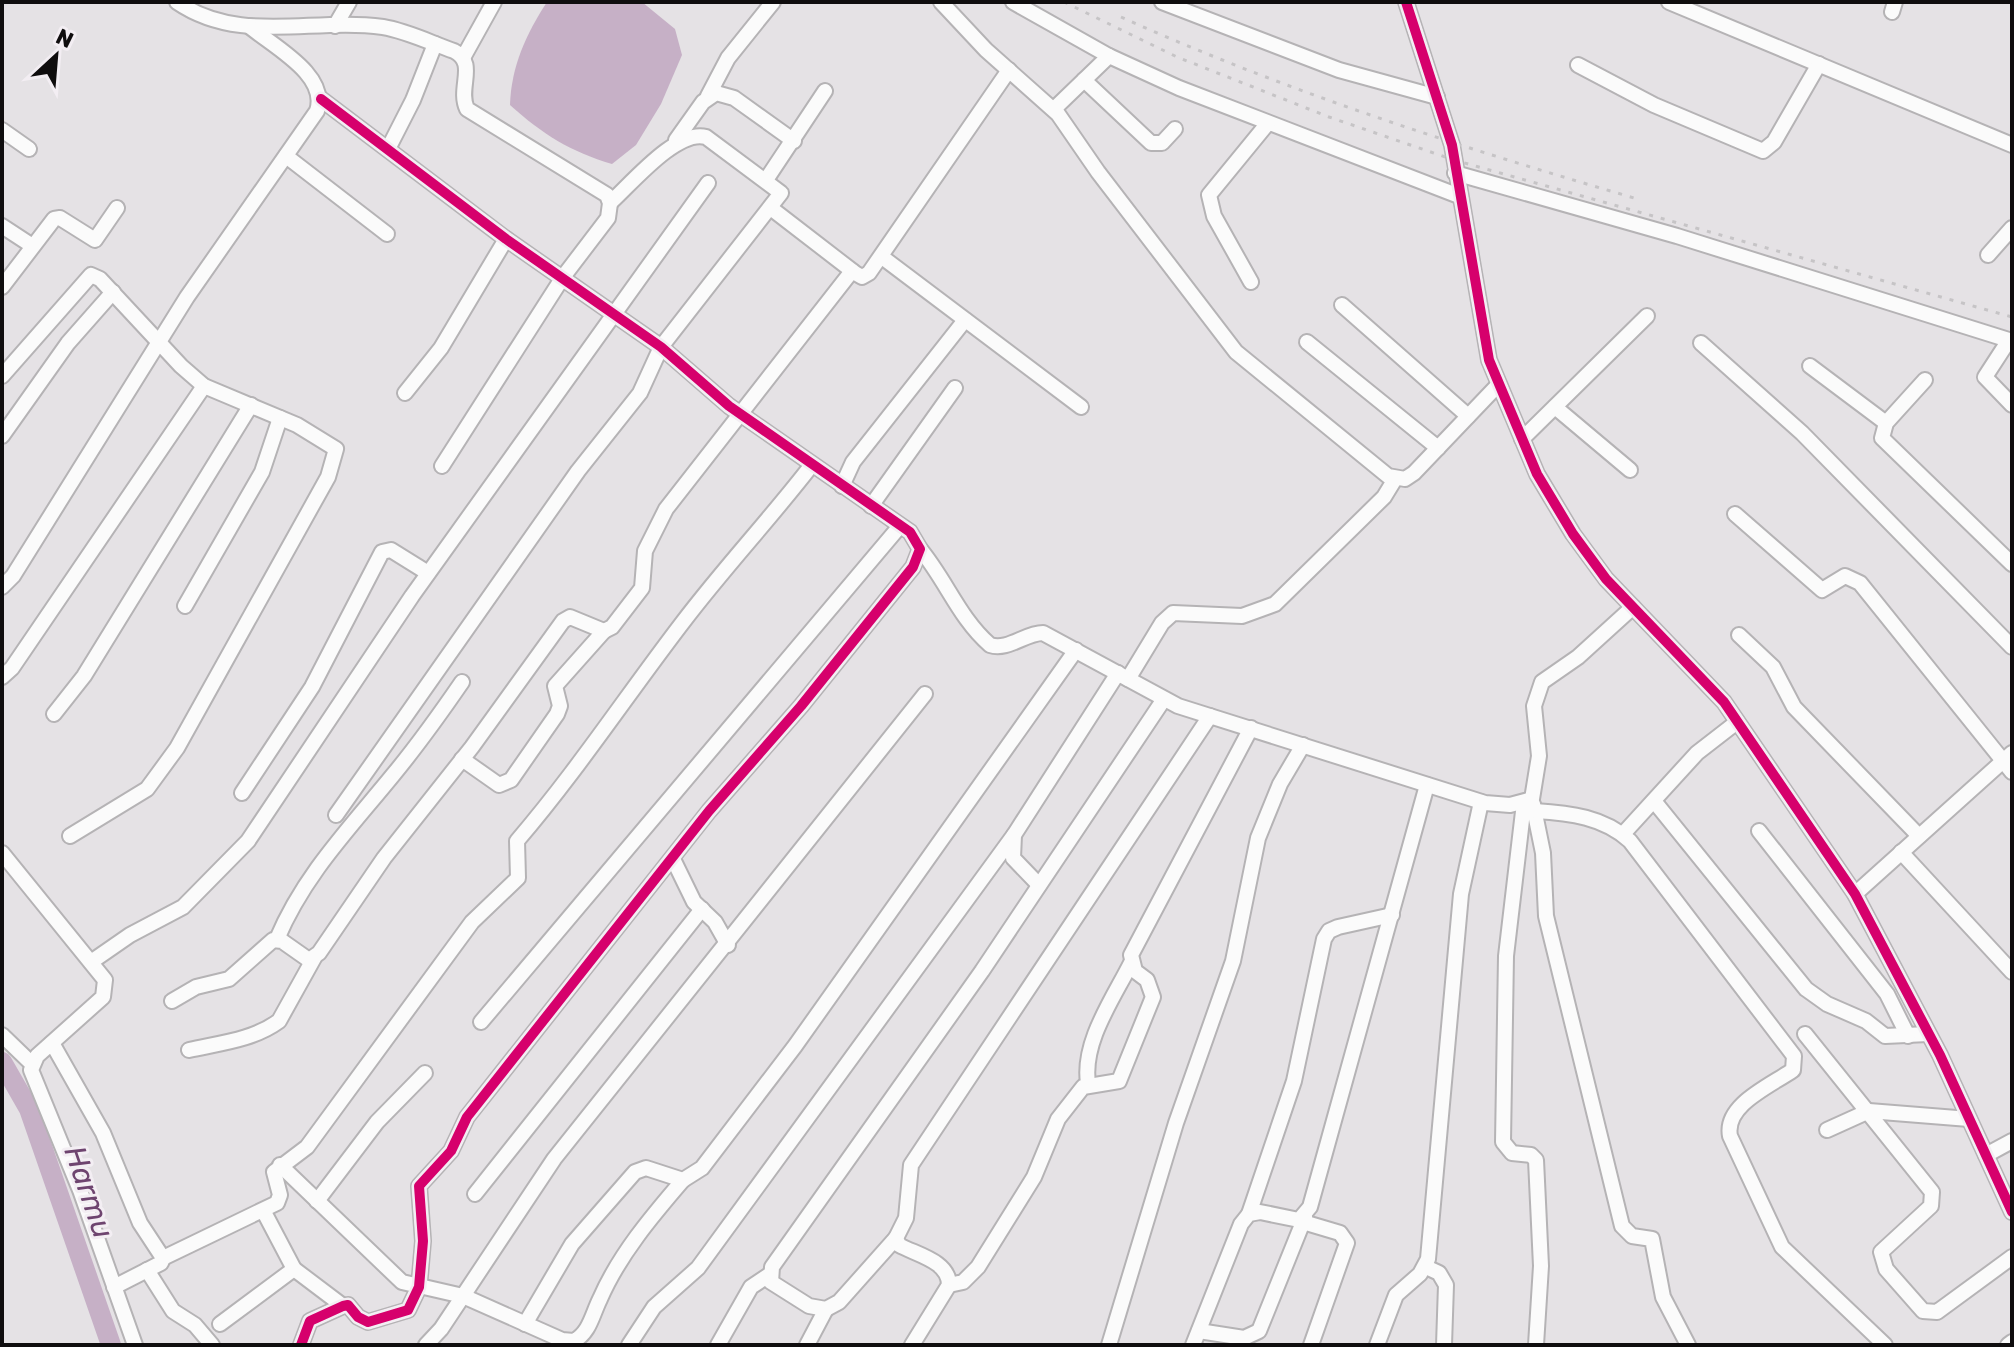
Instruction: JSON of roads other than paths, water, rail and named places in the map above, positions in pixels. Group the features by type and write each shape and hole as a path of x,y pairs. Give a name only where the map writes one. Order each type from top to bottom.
{"street":[{"path":"177,2 200,18 249,26 385,28 464,56"},
{"path":"335,26 349,2"},
{"path":"494,2 464,56 467,65 463,101 467,109 598,188 610,203"},
{"path":"671,147 708,96 728,58 773,2"},
{"path":"941,2 1009,70 1054,109 1236,352 1395,479"},
{"path":"1013,2 1109,56 1268,123 1459,196"},
{"path":"1162,2 1339,70 1437,97"},
{"path":"1406,2 1452,145 1489,360 1522,439 1573,534 1606,579 1724,702 1855,894 1928,1034 2012,1212"},
{"path":"1669,2 1696,7 1819,64 2012,145"},
{"path":"249,26 314,80 321,99 506,239 661,347 742,415 916,539 964,618 990,645 1006,646 1020,638 1043,633 1164,699 1210,716 1481,802 1530,805 1579,815 1623,834 1794,1056 1793,1070 1734,1112 1728,1126 1730,1136 1782,1247 1885,1345"},
{"path":"388,149 413,100 435,44"},
{"path":"1054,109 1109,56"},
{"path":"1578,65 1654,105 1763,151 1774,142 1819,64"},
{"path":"772,209 862,277 882,257 1009,70"},
{"path":"1084,80 1151,143 1162,143 1175,129"},
{"path":"766,180 825,91"},
{"path":"708,96 725,93 794,141"},
{"path":"2,587 13,576 187,297 317,111 321,99"},
{"path":"1251,282 1214,216 1209,195 1268,123"},
{"path":"2,130 29,149"},
{"path":"336,815 569,484 640,393 661,347 772,209 781,193 706,137 689,135 671,147 610,203 608,218 563,277 442,466"},
{"path":"286,156 387,234"},
{"path":"1455,173 1677,236 2011,341 1985,377 2012,405"},
{"path":"91,962 130,935 183,907 248,841 428,573 708,183"},
{"path":"2,287 31,245 54,219 60,218 95,240 117,208"},
{"path":"2,226 31,245"},
{"path":"1988,255 2012,228"},
{"path":"405,393 441,348 506,239"},
{"path":"882,257 1081,407"},
{"path":"462,759 499,785 511,780 557,714 560,706 555,686 604,631 612,627 642,588 645,551 666,509 852,271"},
{"path":"2,376 83,280 91,275 100,279 204,386 331,442 336,449 336,459 328,477 177,748 147,789 70,836"},
{"path":"2,436 68,343 113,292"},
{"path":"1342,305 1468,416"},
{"path":"1522,439 1647,316"},
{"path":"842,486 853,462 965,320"},
{"path":"1307,342 1438,448"},
{"path":"1701,343 1802,433 2012,647"},
{"path":"1810,366 1886,423"},
{"path":"1925,380 1886,423 1882,438 2012,564"},
{"path":"629,1345 654,1307 698,1268 1014,835 1162,623 1173,613 1242,616 1275,604 1384,497 1395,479 1414,473 1498,385"},
{"path":"2,677 12,668 204,386"},
{"path":"871,506 955,388"},
{"path":"54,714 84,676 251,405"},
{"path":"1555,407 1630,470"},
{"path":"185,606 262,472 280,418"},
{"path":"114,1287 161,1263 163,1258 264,1212 277,1203 280,1195 274,1172 307,1147 472,922 518,878 517,841 565,786 684,621 811,466"},
{"path":"1735,514 1822,590 1845,576 1860,583 2009,762 1855,894"},
{"path":"481,1022 900,526"},
{"path":"301,1345 310,1321 343,1306 348,1305 362,1321 383,1319 408,1310 419,1287 424,1228 419,1186 451,1151 467,1117 673,859 875,616 913,567 920,549"},
{"path":"242,793 312,687 382,552 391,550 428,573"},
{"path":"1536,1345 1541,1266 1536,1160 1531,1155 1512,1153 1503,1142 1506,956 1539,756 1534,706 1542,682 1578,657 1633,607"},
{"path":"189,1050 250,1036 279,1021 314,958 384,858 462,759 563,621 570,617 604,631"},
{"path":"1739,635 1773,667 1794,707 1919,836"},
{"path":"280,1165 402,1282 463,1296 561,1343 583,1336 602,1293 643,1227 683,1180 702,1168 795,1046 1076,650"},
{"path":"172,1001 196,987 229,979 277,939 293,903 333,844 391,777 462,682"},
{"path":"426,1345 463,1296 554,1159 728,945 925,694"},
{"path":"718,1345 751,1287 769,1275 1164,699"},
{"path":"769,1275 771,1282 779,1289 819,1310 826,1309 839,1302 896,1238 906,1218 911,1165 1210,716"},
{"path":"1623,834 1704,747 1737,722"},
{"path":"949,1285 963,1282 978,1267 1034,1177 1058,1119 1088,1083 1086,1068 1090,1047 1131,963 1131,955 1251,728"},
{"path":"1109,1345 1172,1136 1233,961 1258,838 1280,784 1303,745"},
{"path":"1392,915 1338,927 1329,931 1324,939 1297,1073 1249,1214 1241,1224 1196,1338 1244,1338 1259,1331 1304,1220 1340,1106 1392,915 1427,785"},
{"path":"1654,801 1806,989 1827,1004 1866,1021 1885,1036 1928,1034"},
{"path":"1377,1345 1396,1295 1426,1267 1461,894 1481,802"},
{"path":"1530,805 1543,853 1546,916 1622,1226 1632,1236 1652,1239 1663,1297 1688,1345"},
{"path":"1759,831 1887,994 1908,1036"},
{"path":"1014,835 1013,858 1039,885"},
{"path":"1901,852 2012,972"},
{"path":"2,853 105,980 103,997 31,1063"},
{"path":"673,859 686,888 715,922 728,945"},
{"path":"475,1194 702,909"},
{"path":"277,939 303,958 314,958"},
{"path":"1088,1083 1106,1085 1119,1081 1153,997 1147,980 1135,971 1131,963"},
{"path":"1805,1034 1869,1111 1934,1198 1931,1206 1881,1252 1886,1269 1923,1311 1937,1312 2012,1257"},
{"path":"2,1035 31,1063 35,1082 80,1190 135,1345"},
{"path":"52,1043 103,1133 140,1223 163,1258"},
{"path":"317,1201 377,1122 425,1073"},
{"path":"1827,1130 1869,1111 1969,1119"},
{"path":"1986,1155 2012,1141"},
{"path":"525,1324 572,1244 635,1172 646,1168 683,1180"},
{"path":"264,1212 294,1269 343,1306"},
{"path":"1249,1214 1260,1212 1304,1220 1340,1233 1347,1243 1311,1345"},
{"path":"896,1238 899,1245 947,1271 949,1285 912,1345"},
{"path":"1426,1267 1439,1273 1446,1285 1444,1345"},
{"path":"220,1324 294,1269"},
{"path":"147,1270 173,1311 195,1325 212,1345"},
{"path":"807,1345 826,1309"}],"waterway":[{"name":"Harmu","path":"2,1062 29,1109 111,1345"}],"railway":[{"path":"1064,2 1177,57 1329,117 1454,160 2012,317"},
{"path":"1121,17 1185,45 1378,118 1641,200"}]}
